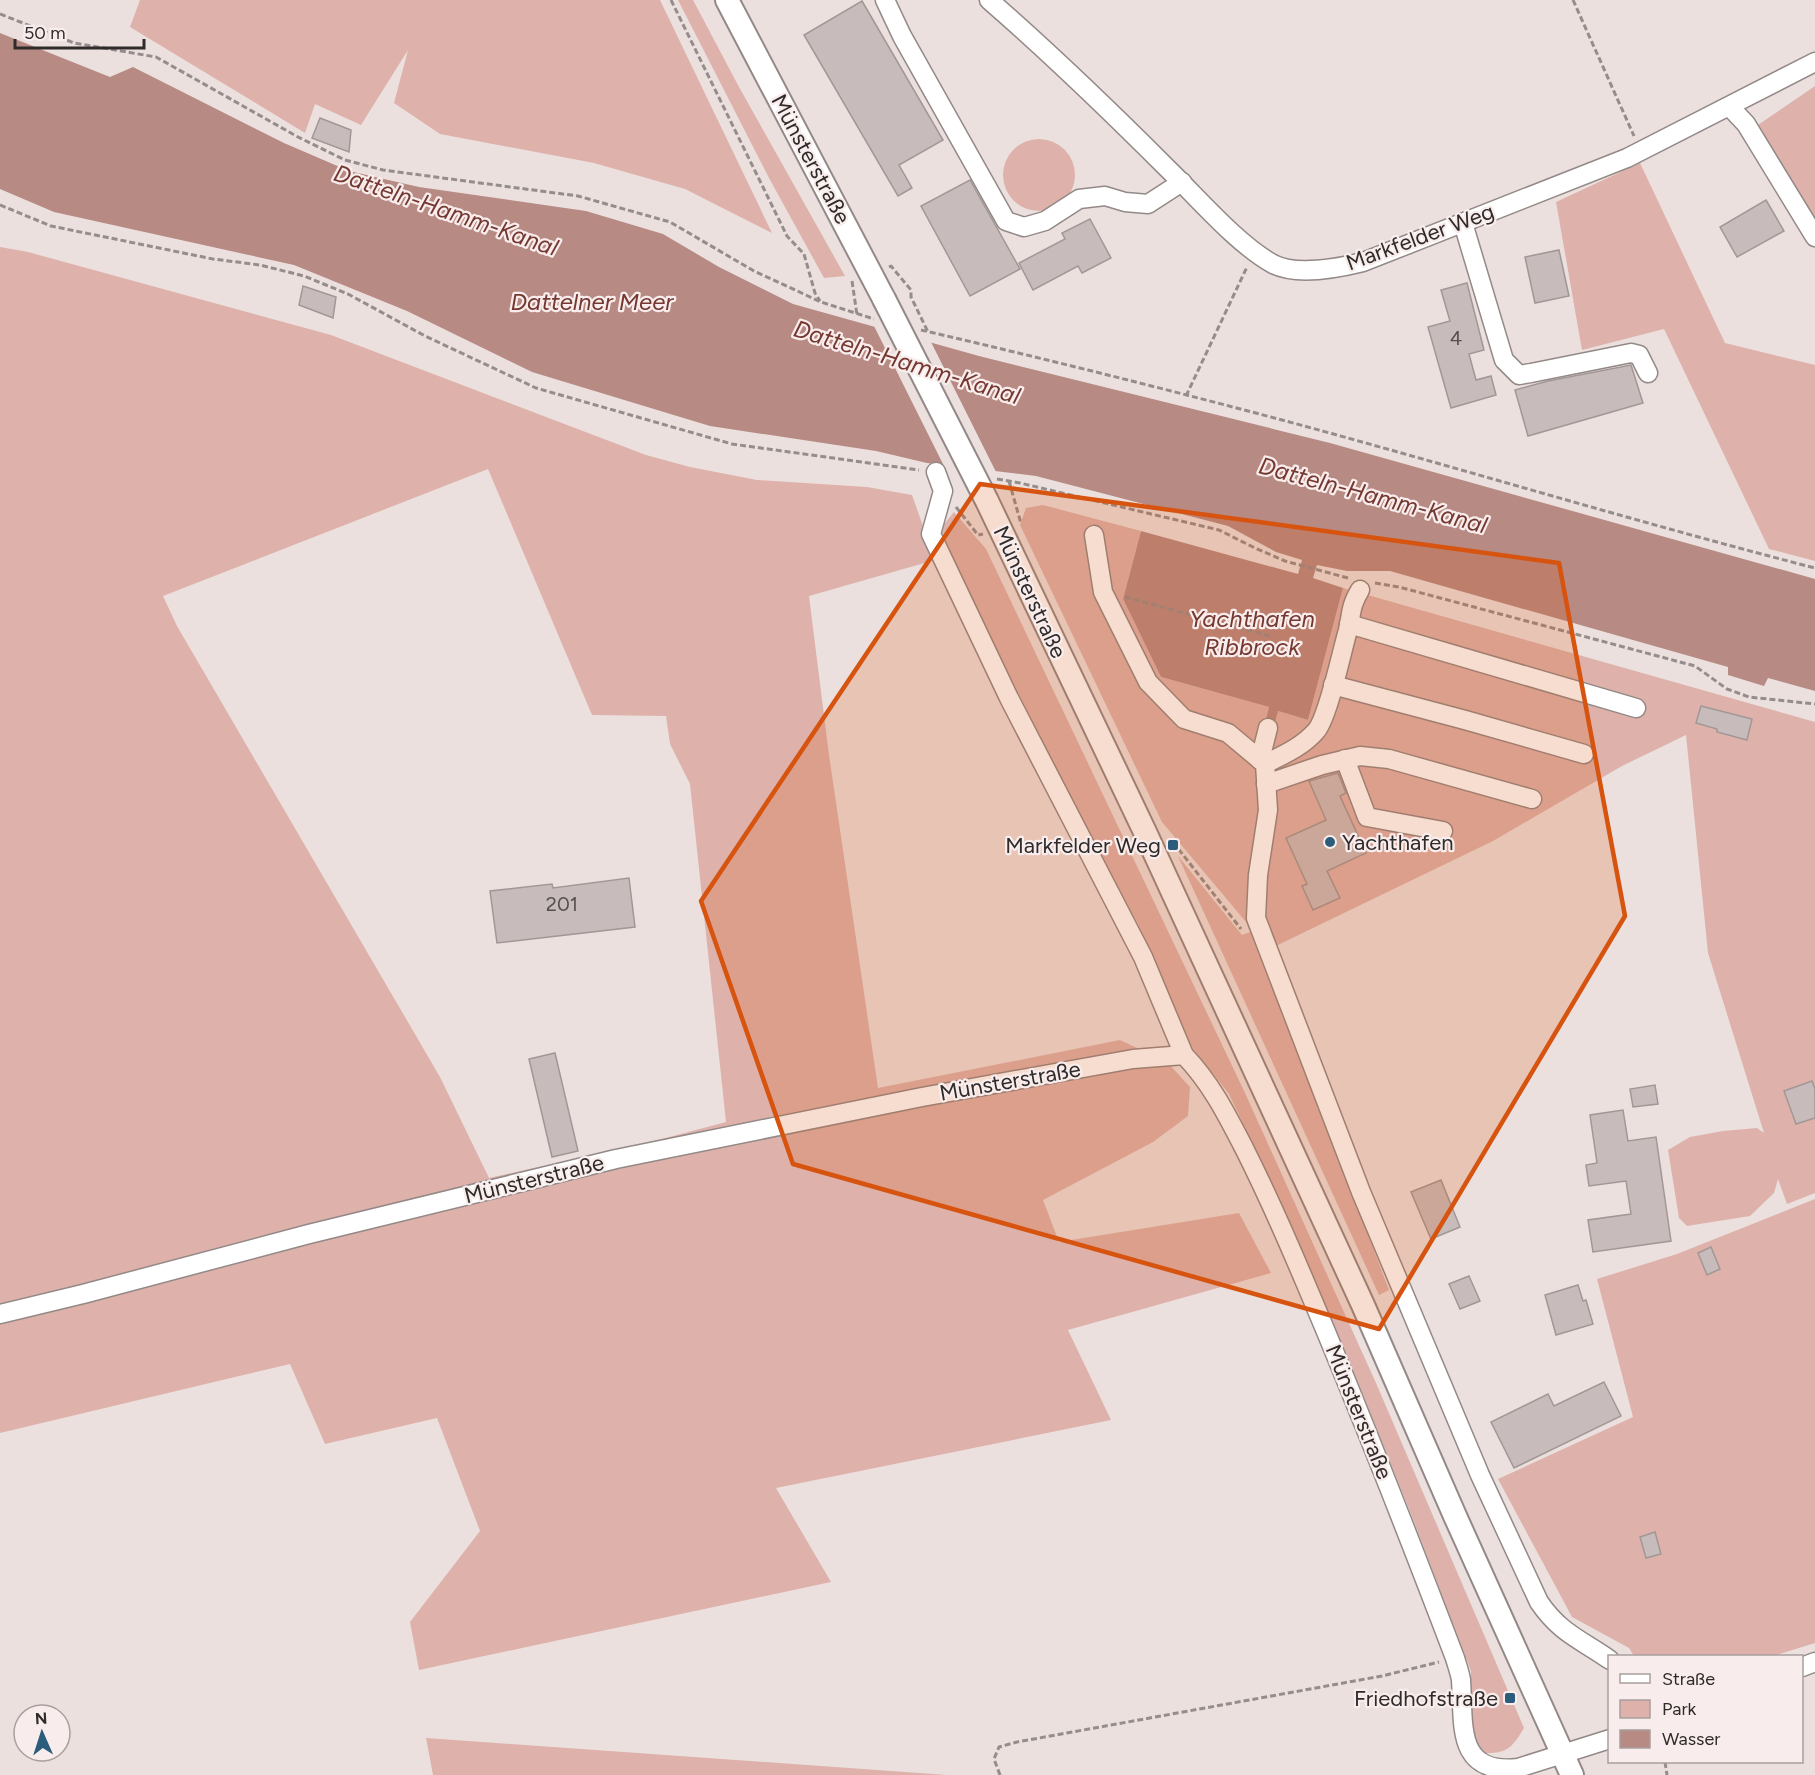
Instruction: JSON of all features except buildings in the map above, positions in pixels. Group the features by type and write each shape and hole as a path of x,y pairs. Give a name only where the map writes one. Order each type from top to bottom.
{"main road":[{"name":"Münsterstraße","path":"727,0 987,501 1152,847 1363,1305 1464,1537 1572,1775"}],"street":[{"path":"885,0 902,36 1006,220 1024,227 1045,220 1079,199 1105,196 1125,202 1148,204 1182,182"},
{"name":"Markfelder Weg","path":"989,0 1100,102 1237,237 1274,264 1295,269 1339,268 1363,262 1463,223 1641,151 1815,62"},
{"path":"1730,107 1746,124 1815,237"},
{"path":"1463,223 1496,337 1504,360 1509,367 1519,375 1631,353 1639,355 1648,373"},
{"path":"936,472 943,491 931,534 1009,698 1143,957 1184,1055"},
{"path":"1094,535 1103,592 1148,682 1185,719 1228,733 1263,762"},
{"path":"1263,762 1293,750 1317,730 1333,685 1349,624 1351,604 1362,584"},
{"path":"1349,624 1636,708"},
{"path":"1333,685 1584,754"},
{"path":"1268,728 1263,762 1268,810 1258,875 1256,918 1258,925 1361,1192 1480,1474 1539,1602 1561,1629 1608,1659"},
{"path":"1266,784 1322,765 1360,756 1389,759 1532,799"},
{"path":"1345,759 1366,817 1443,831"},
{"name":"Münsterstraße","path":"0,1314 309,1234 616,1159 922,1097 1133,1059 1184,1055 1201,1073 1218,1098 1275,1210 1402,1518 1461,1678 1462,1730 1468,1750 1480,1764 1504,1770 1562,1754"},
{"path":"1562,1754 1608,1740"}],"path":[{"path":"671,0 787,236 804,255 815,293 820,302"},
{"path":"1573,0 1641,151"},
{"path":"0,14 74,43 156,57 298,137 345,160 383,170 579,196 670,222 754,271 820,302 857,315 851,282"},
{"path":"0,205 51,226 213,259 260,265 304,276 348,294 425,336 536,388 732,444 936,472"},
{"path":"1186,396 1255,250"},
{"path":"891,266 911,290 911,297 928,332 1283,420 1695,537 1815,568"},
{"path":"1009,481 1020,520"},
{"path":"1020,483 1219,530 1255,548 1299,565 1362,584 1399,587 1695,666 1727,689 1749,697 1815,704"},
{"path":"959,510 978,535"},
{"path":"1124,597 1270,636"},
{"path":"1152,847 1170,838 1232,920 1243,931 1258,925"},
{"path":"1000,1775 994,1759 999,1747 1017,1742 1382,1677 1455,1658"}],"highlighted area":[{"path":"980,484 1559,563 1625,916 1379,1329 793,1164 701,901"}],"green space":[{"path":"140,0 660,0 772,233 685,189 594,163 440,134 394,103 408,50 361,125 315,104 305,133 130,27"},
{"path":"678,0 693,0 845,276 824,278 769,178"},
{"path":"1815,86 1815,236 1752,129"},
{"path":"1039,139 1059,145 1069,155 1075,175 1069,195 1059,205 1039,211 1019,205 1009,195 1003,175 1009,155 1019,145"},
{"path":"1640,163 1725,343 1815,365 1815,561 1769,549 1664,329 1582,350 1556,202"},
{"path":"0,247 28,252 331,335 646,455 690,467 757,480 867,487 912,495 935,560 809,596 829,755 878,1088 1120,1040 1167,1062 1190,1087 1188,1116 1153,1142 1043,1200 1059,1242 1239,1213 1271,1273 1068,1330 1111,1420 776,1488 831,1582 419,1670 410,1622 480,1531 437,1418 325,1444 290,1364 0,1433","holes":["488,469 592,715 666,716 670,744 690,784 726,1122 658,1140 489,1178 440,1077 177,626 163,596"]},
{"path":"1043,505 1141,531 1123,599 1161,677 1269,707 1264,727 1278,711 1308,720 1343,588 1815,722 1815,1193 1787,1204 1778,1179 1774,1193 1750,1216 1687,1226 1679,1218 1668,1150 1690,1137 1723,1131 1757,1128 1764,1133 1708,953 1686,735 1622,766 1493,841 1261,953 1389,1290 1379,1295 1178,856 1242,935 1250,932 1246,922 1162,822 1020,525 1026,508"},
{"path":"954,512 986,549 1245,1093 1376,1383 1524,1728 1512,1745 1503,1751 1483,1753 1472,1738 1471,1671 1350,1363 1282,1206 1229,1094 1190,1045 1138,924 1093,843 946,548 941,528"},
{"path":"1815,1199 1815,1643 1776,1655 1633,1655 1629,1648 1572,1617 1498,1479 1633,1417 1597,1279 1677,1254"},
{"path":"426,1738 947,1775 433,1775"}],"water":[{"name":"Dattelner Meer","path":"0,33 110,77 133,67 284,143 349,171 419,187 586,211 663,234 719,267 793,304 979,356 1330,443 1815,579 1815,691 1768,678 1764,686 1728,675 1728,667 1390,571 1347,571 1317,565 1313,578 1343,588 1308,720 1278,711 1273,729 1264,727 1269,707 1161,677 1123,599 1141,531 1298,574 1302,560 1276,552 1228,526 1036,476 927,463 876,451 710,426 532,372 407,311 294,265 54,212 0,189"}],"pier":[{"path":"872,322 929,338 997,474 945,468"}],"place":[{"name":"Yachthafen","path":"1330,842"},
{"name":"Markfelder Weg","path":"1173,845"},
{"name":"Friedhofstraße","path":"1510,1698"}],"water label":[{"name":"Datteln-Hamm-Kanal","path":"446,210"},
{"name":"Datteln-Hamm-Kanal","path":"907,362"},
{"name":"Datteln-Hamm-Kanal","path":"1373,495"},
{"name":"Yachthafen Ribbrock","path":"1252,632"}]}
